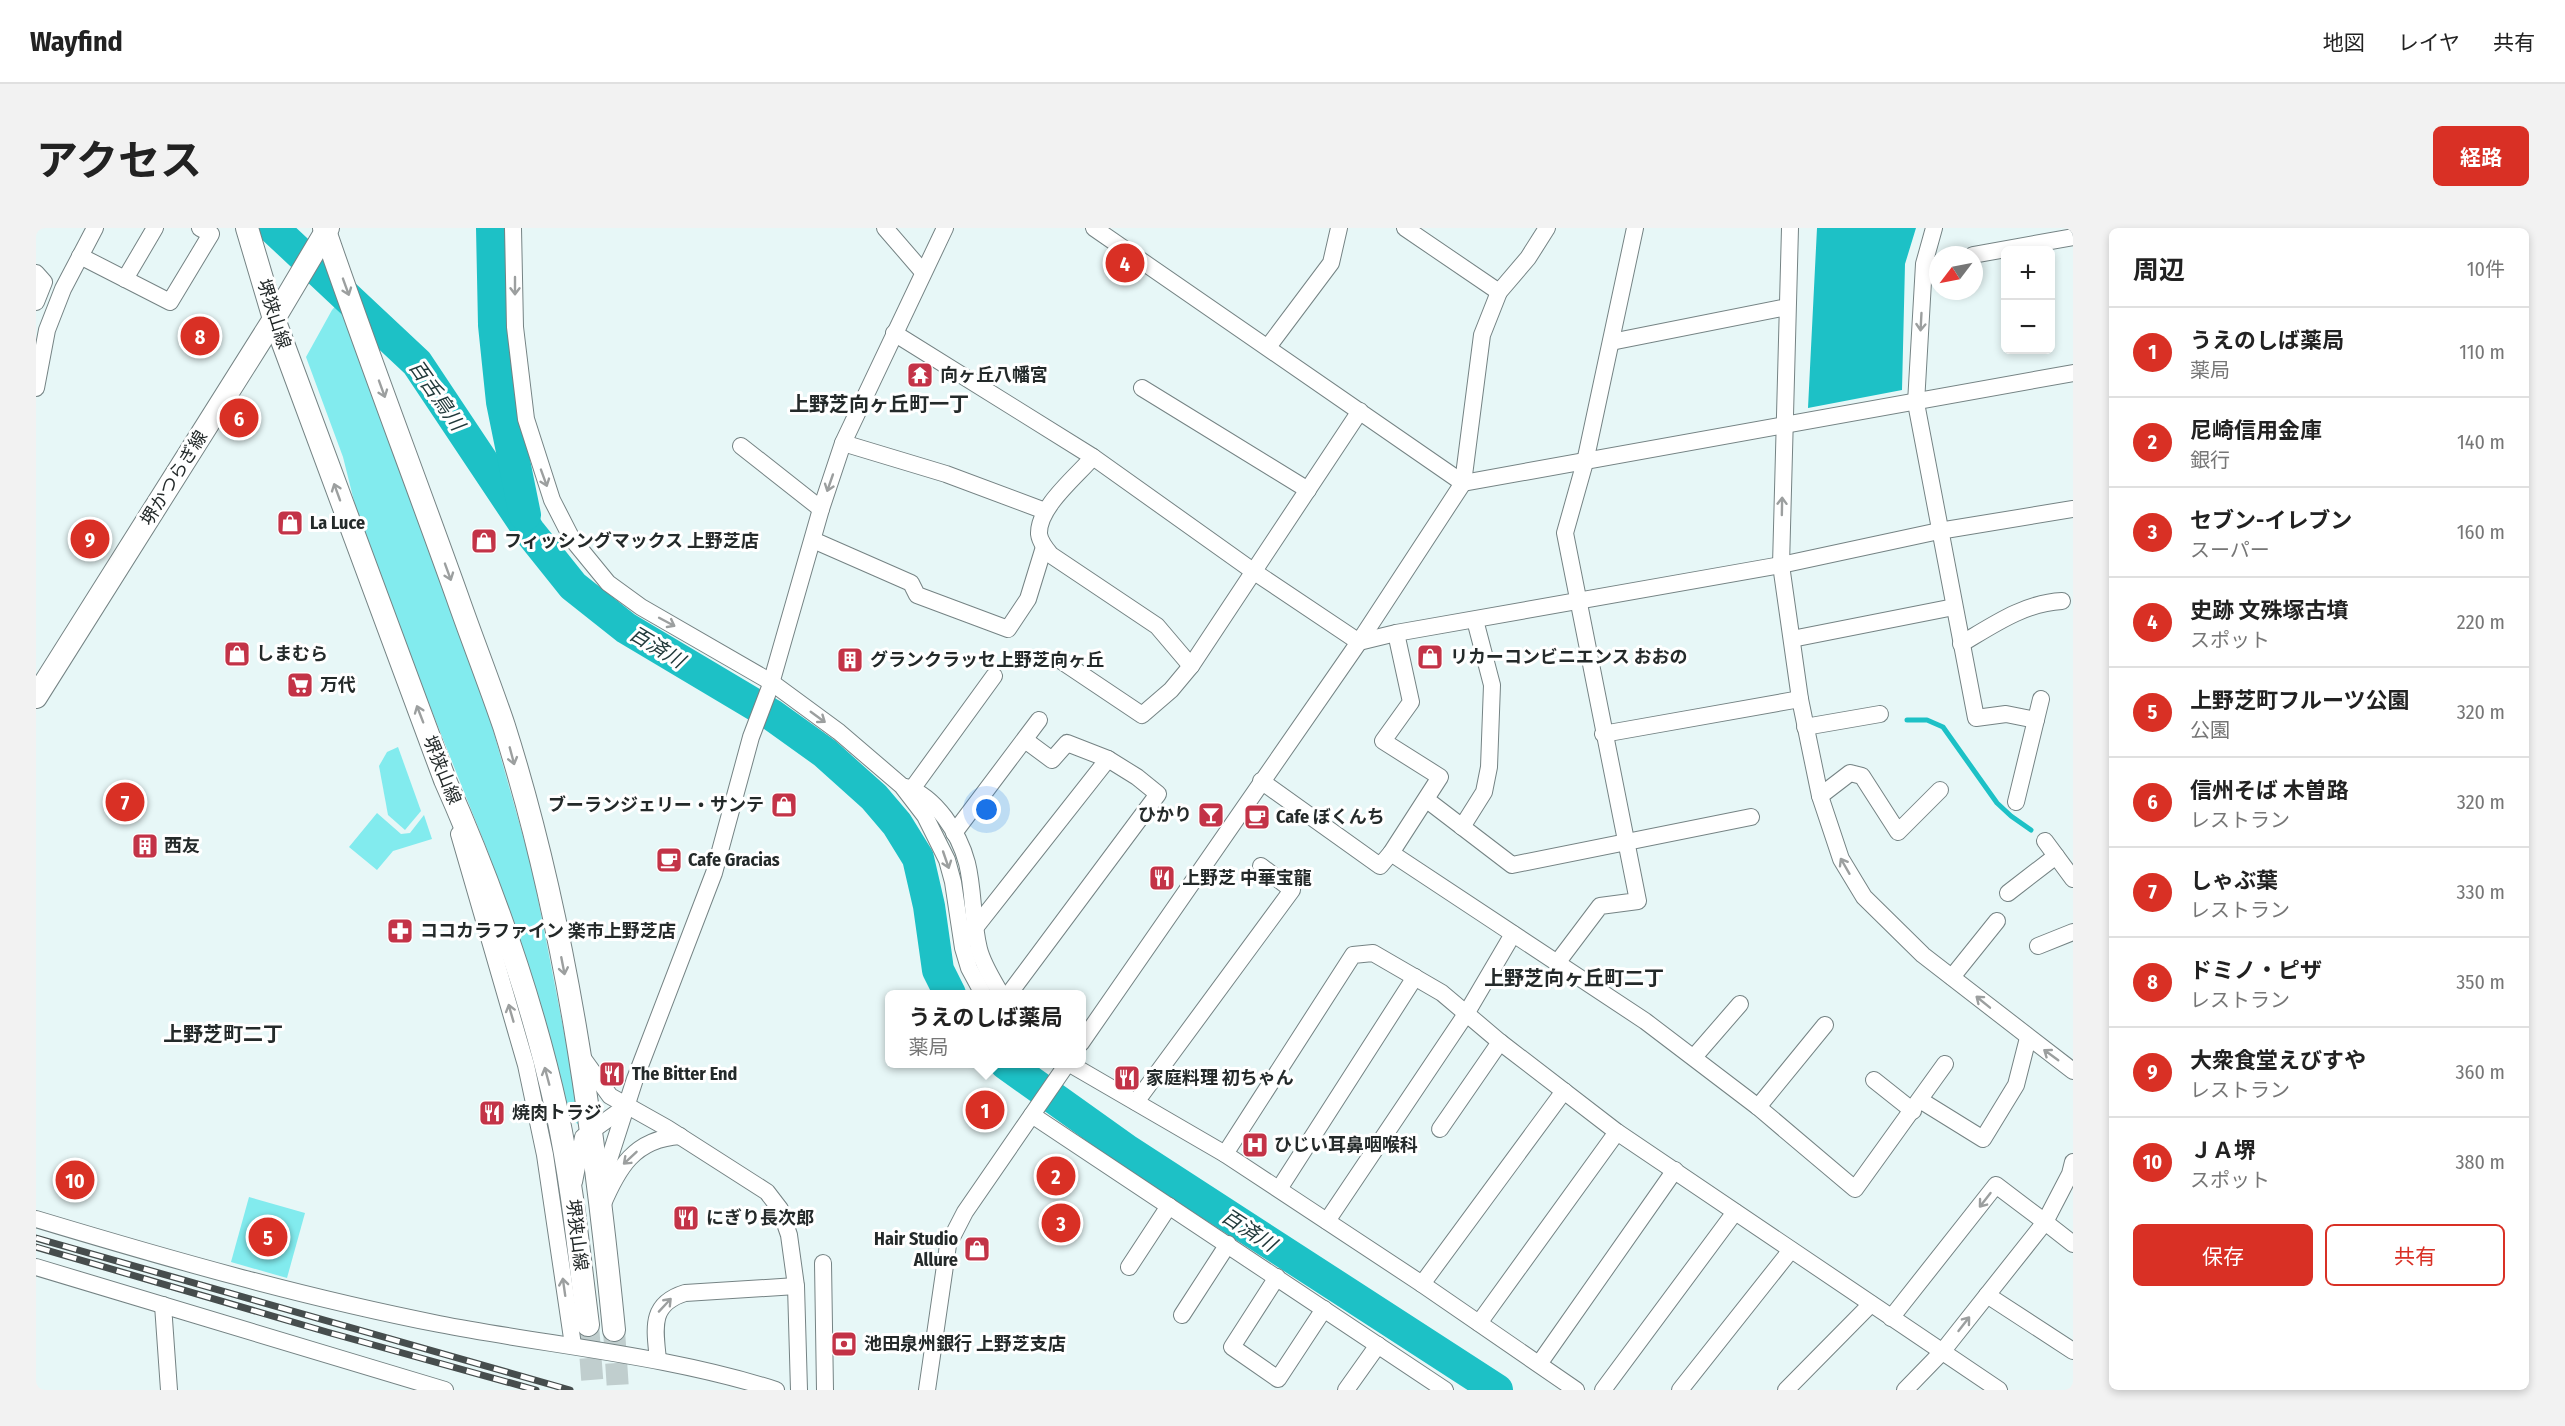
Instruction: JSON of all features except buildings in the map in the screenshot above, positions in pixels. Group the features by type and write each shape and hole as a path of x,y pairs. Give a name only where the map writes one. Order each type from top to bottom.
{"main road":[{"name":"堺かつらぎ線","path":"36,697 326,233"},
{"name":"堺狭山線","path":"326,233 504,726 531,826 558,940 580,1053 588,1134 600,1196 614,1330"},
{"name":"堺狭山線","path":"249,235 274,319 445,780 476,850 526,999 557,1112 572,1194 588,1324"}],"street":[{"path":"36,388 47,330 63,289 95,228"},
{"path":"125,279 155,228"},
{"path":"80,256 170,302 211,234 200,228"},
{"path":"513,228 515,327 525,419 552,500 572,538 608,583 633,601 771,685 839,732 907,788 936,805 954,833 967,863 980,952 1000,990"},
{"path":"885,228 923,272"},
{"path":"600,1196 625,1107 714,873 751,737 771,685 821,509 843,443 945,228"},
{"path":"1094,228 1195,300 1268,347 1463,483 1784,427 2073,373"},
{"path":"1268,347 1331,263 1339,228"},
{"path":"1405,228 1499,292"},
{"path":"1086,1035 1359,642 1463,483 1482,335 1499,292 1528,258 1547,228"},
{"path":"1557,963 1600,906 1638,901 1603,734 1580,602 1565,533 1585,462 1635,228"},
{"path":"1790,228 1781,565 1805,727 1820,796 1841,859 1864,897 1923,955 2073,1071"},
{"path":"1932,246 1934,228"},
{"path":"1983,253 2073,237"},
{"path":"36,273 44,282 36,302"},
{"path":"1929,283 1917,403 1939,531 1976,718 2006,714 2036,720"},
{"path":"1611,342 1787,307"},
{"path":"894,333 1093,458 1253,571 1359,642 1396,633 1781,565 1939,531 2073,509"},
{"path":"1142,388 1308,490"},
{"path":"1060,660 1142,715 1171,690 1191,666 1360,411"},
{"path":"843,443 946,474 1045,511"},
{"path":"741,446 821,509"},
{"path":"1093,458 1045,511 1039,535 1044,547 1051,555 1157,626 1191,666"},
{"path":"813,540 911,583 917,595 1008,629 1028,599 1044,547"},
{"path":"1961,644 2009,615 2046,602 2062,601"},
{"path":"1792,639 1954,607"},
{"path":"1462,827 1484,792 1489,767 1492,685 1475,620"},
{"path":"1261,781 1380,866 1427,800 1440,777 1383,741 1411,702 1396,633"},
{"path":"907,788 993,676"},
{"path":"1603,734 1800,699"},
{"path":"2016,802 2041,699"},
{"path":"1805,727 1880,714"},
{"path":"954,833 1040,720"},
{"path":"1013,990 1158,794 1137,777 1108,759 1067,743 1052,760 1025,740"},
{"path":"975,928 1108,759"},
{"path":"1820,796 1850,773 1862,776 1898,832 1940,790"},
{"path":"445,780 461,845 526,1065 545,1155 573,1345"},
{"path":"907,788 925,816 947,860 963,948 969,968 981,990"},
{"path":"1427,800 1512,865 1751,817"},
{"path":"2045,841 2073,879"},
{"path":"1391,853 1694,1057 1758,1107 1855,1189 1945,1064"},
{"path":"2008,892 2056,856"},
{"path":"1136,1102 1292,890 1261,866"},
{"path":"1952,977 1997,921"},
{"path":"2038,946 2073,932"},
{"path":"1327,1221 1466,1014 1513,934"},
{"path":"1225,1154 1353,955 1373,953 1442,993 1500,1042 1617,1132 2000,1390"},
{"path":"1279,1189 1415,977"},
{"path":"1694,1057 1740,1004"},
{"path":"1758,1107 1826,1025"},
{"path":"1874,1080 1916,1105 1983,1139 2016,1085 2028,1038"},
{"path":"1440,1129 1500,1042"},
{"path":"580,1053 609,1096 680,1136 767,1192 780,1209 789,1235 796,1286 799,1390"},
{"path":"927,1390 948,1245 965,1212 1064,1068"},
{"path":"1072,1068 1136,1102 1225,1154 1422,1284 1576,1390"},
{"path":"1422,1284 1564,1091"},
{"path":"572,1194 588,1134 625,1107"},
{"path":"557,1112 570,1129 588,1134"},
{"path":"1034,1113 1445,1390"},
{"path":"1479,1323 1617,1132"},
{"path":"600,1196 635,1152 663,1137 680,1136"},
{"path":"1905,1390 1942,1352 2045,1222 2070,1174 2073,1162"},
{"path":"1539,1364 1675,1170"},
{"path":"1891,1318 1996,1185 2073,1244"},
{"path":"1129,1267 1169,1206"},
{"path":"1602,1390 1735,1212"},
{"path":"36,1219 227,1276 291,1292 458,1328 657,1360 776,1390"},
{"path":"1182,1315 1228,1244"},
{"path":"1680,1390 1791,1250"},
{"path":"823,1263 825,1390"},
{"path":"36,1267 163,1305 406,1384 445,1390"},
{"path":"1277,1276 1233,1347 1278,1379 1324,1309"},
{"path":"657,1360 657,1315 663,1303 673,1296 685,1293 796,1286"},
{"path":"1987,1295 2073,1351"},
{"path":"1786,1390 1871,1304"},
{"path":"163,1305 170,1390"},
{"path":"1346,1390 1378,1345"}],"shaded area":[{"path":"1817,228 1916,228 1905,264 1902,390 1808,408"},
{"path":"339,302 490,719 532,868 583,1129 571,1118 567,1110 520,944 488,852 364,541 343,457 306,357 332,310"},
{"path":"398,747 421,811 405,830 388,815 379,766 387,752"},
{"path":"377,813 401,834 410,833 424,815 432,839 393,851 377,870 349,847"},
{"path":"249,1197 305,1213 287,1278 231,1262"}],"waterway":[{"name":"百済川","path":"273,228 417,363 529,531 573,586 626,628 772,715 825,753 874,797 897,824 918,858 929,906 938,970 948,990"},
{"name":"百済川","path":"492,228 494,325 502,402 525,515"},
{"path":"1907,720 1927,720 1943,727 1997,803 2031,830"},
{"name":"百済川","path":"1012,1068 1128,1151 1497,1390"}],"tunnel":[{"path":"588,1325 593,1390"},
{"path":"614,1330 618,1390"}],"railway":[{"path":"36,1238 570,1390"},
{"path":"36,1247 536,1390"}],"place":[{"name":"史跡 文殊塚古墳","path":"1125,263"},
{"name":"ドミノ・ピザ","path":"200,336"},
{"name":"向ヶ丘八幡宮","path":"920,375"},
{"name":"信州そば 木曽路","path":"239,418"},
{"name":"La Luce","path":"290,523"},
{"name":"大衆食堂えびすや","path":"90,539"},
{"name":"フィッシングマックス 上野芝店","path":"484,541"},
{"name":"しまむら","path":"237,654"},
{"name":"リカーコンビニエンス おおの","path":"1430,657"},
{"name":"グランクラッセ上野芝向ヶ丘","path":"850,660"},
{"name":"万代","path":"300,685"},
{"name":"しゃぶ葉","path":"125,802"},
{"name":"ブーランジェリー・サンテ","path":"784,805"},
{"name":"ひかり","path":"1211,815"},
{"name":"Cafe ぼくんち","path":"1257,817"},
{"name":"西友","path":"145,846"},
{"name":"Cafe Gracias","path":"669,860"},
{"name":"上野芝 中華宝龍","path":"1162,878"},
{"name":"ココカラファイン 楽市上野芝店","path":"400,931"},
{"name":"The Bitter End","path":"612,1074"},
{"name":"家庭料理 初ちゃん","path":"1127,1078"},
{"name":"うえのしば薬局","path":"985,1110"},
{"name":"焼肉トラジ","path":"492,1113"},
{"name":"ひじい耳鼻咽喉科","path":"1255,1145"},
{"name":"尼崎信用金庫","path":"1056,1176"},
{"name":"ＪＡ堺","path":"75,1180"},
{"name":"にぎり長次郎","path":"686,1218"},
{"name":"セブン-イレブン","path":"1061,1223"},
{"name":"上野芝町フルーツ公園","path":"268,1237"},
{"name":"Hair Studio Allure","path":"977,1249"},
{"name":"池田泉州銀行 上野芝支店","path":"844,1344"}],"district":[{"name":"上野芝向ヶ丘町一丁","path":"879,404"},
{"name":"上野芝向ヶ丘町二丁","path":"1574,978"},
{"name":"上野芝町二丁","path":"223,1034"}],"water label":[{"name":"百舌鳥川","path":"437,395"}]}
